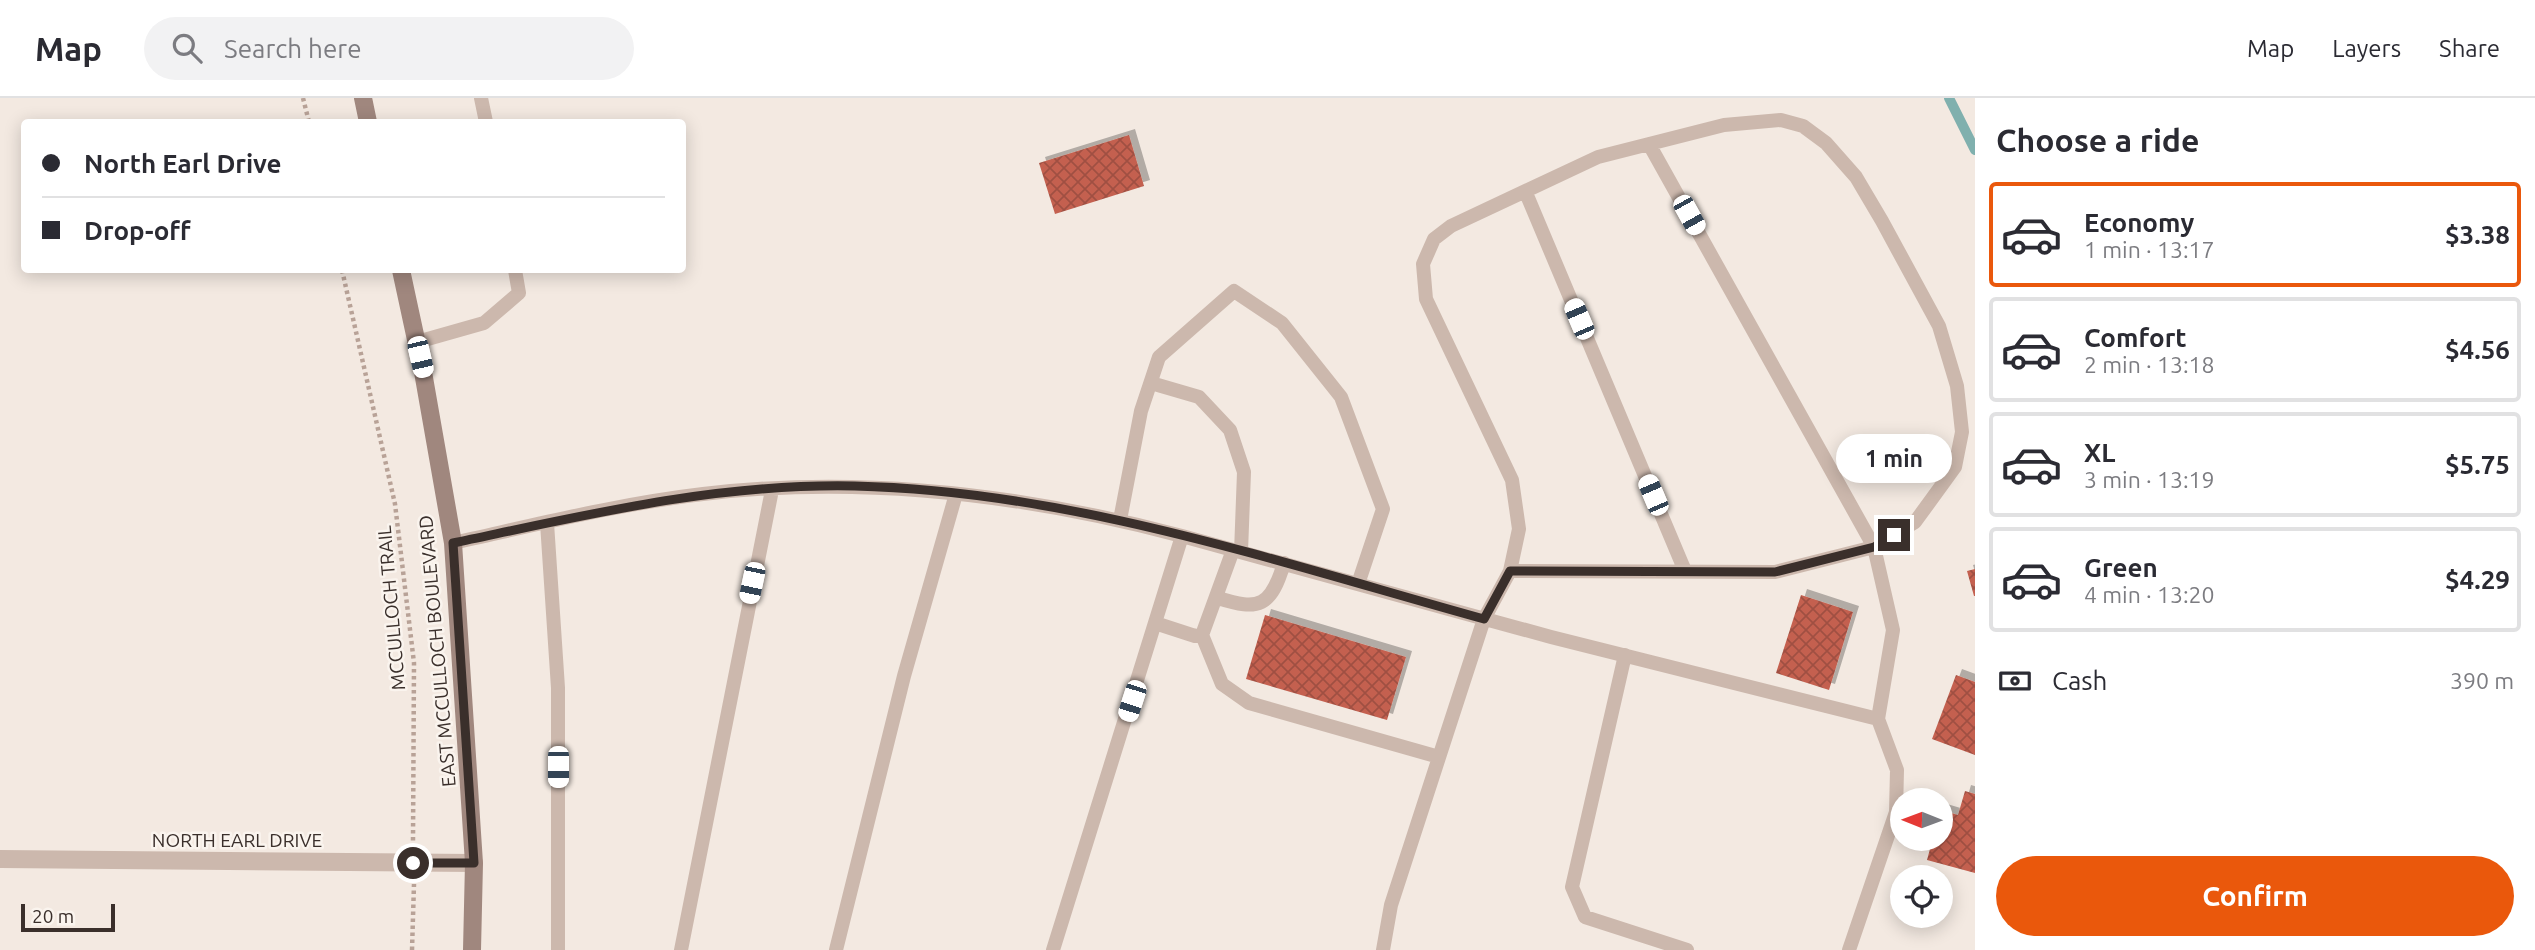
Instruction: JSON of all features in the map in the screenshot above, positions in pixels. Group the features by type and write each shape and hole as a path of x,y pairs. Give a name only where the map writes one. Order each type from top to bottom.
{"street":[{"path":"363,98 367,119"},
{"name":"EAST MCCULLOCH BOULEVARD","path":"402,273 417,342 453,543 474,863 472,950"},
{"name":"NORTH EARL DRIVE","path":"0,859 474,863"}],"lane":[{"path":"481,98 485,119"},
{"path":"1383,950 1391,905 1484,619 1510,571 1518,529 1512,480 1426,299 1423,264 1434,239 1451,226 1598,157 1724,125 1781,121 1803,126 1826,143 1856,177 1939,326 1957,386 1962,432 1955,467 1915,522 1874,547 1775,572 1510,571"},
{"path":"1649,144 1874,547 1893,630 1878,719 1898,770 1896,812 1849,950"},
{"path":"1526,193 1685,571"},
{"path":"417,342 484,323 519,293 516,273"},
{"path":"1120,520 1141,411 1159,357 1234,291 1282,323 1341,397 1383,509 1358,584"},
{"path":"1151,383 1199,397 1230,430 1244,472 1237,551 1202,635 1222,684 1249,703 1439,757"},
{"path":"453,543 657,500 854,486 956,494 1120,520 1484,619 1878,719"},
{"path":"681,950 772,490"},
{"path":"836,950 904,676 956,494"},
{"path":"547,523 558,688 558,950"},
{"path":"1053,950 1182,536"},
{"path":"1218,598 1247,607 1256,605 1266,599 1278,584 1284,563"},
{"path":"1155,623 1195,636 1202,635"},
{"path":"1625,655 1572,887 1585,917 1687,950"}],"path":[{"path":"303,98 308,119"},
{"name":"MCCULLOCH TRAIL","path":"343,273 396,504 414,663 412,950"}],"building":[{"path":"1129,135 1144,186 1055,214 1039,163"},
{"path":"1975,569 1975,596 1974,596 1967,571"},
{"path":"1801,595 1853,612 1829,690 1776,673"},
{"path":"1265,615 1406,657 1387,720 1246,679"},
{"path":"1956,675 1975,682 1975,755 1932,739"},
{"path":"1965,791 1975,794 1975,873 1927,860 1929,851 1953,851 1953,814 1958,815"}],"waterway":[{"path":"1949,98 1975,150"}],"route":[{"path":"413,863 474,863 453,543 646,502 705,493 854,486 1021,502 1120,520 1484,619 1510,571 1775,572 1874,547 1894,535"}]}
